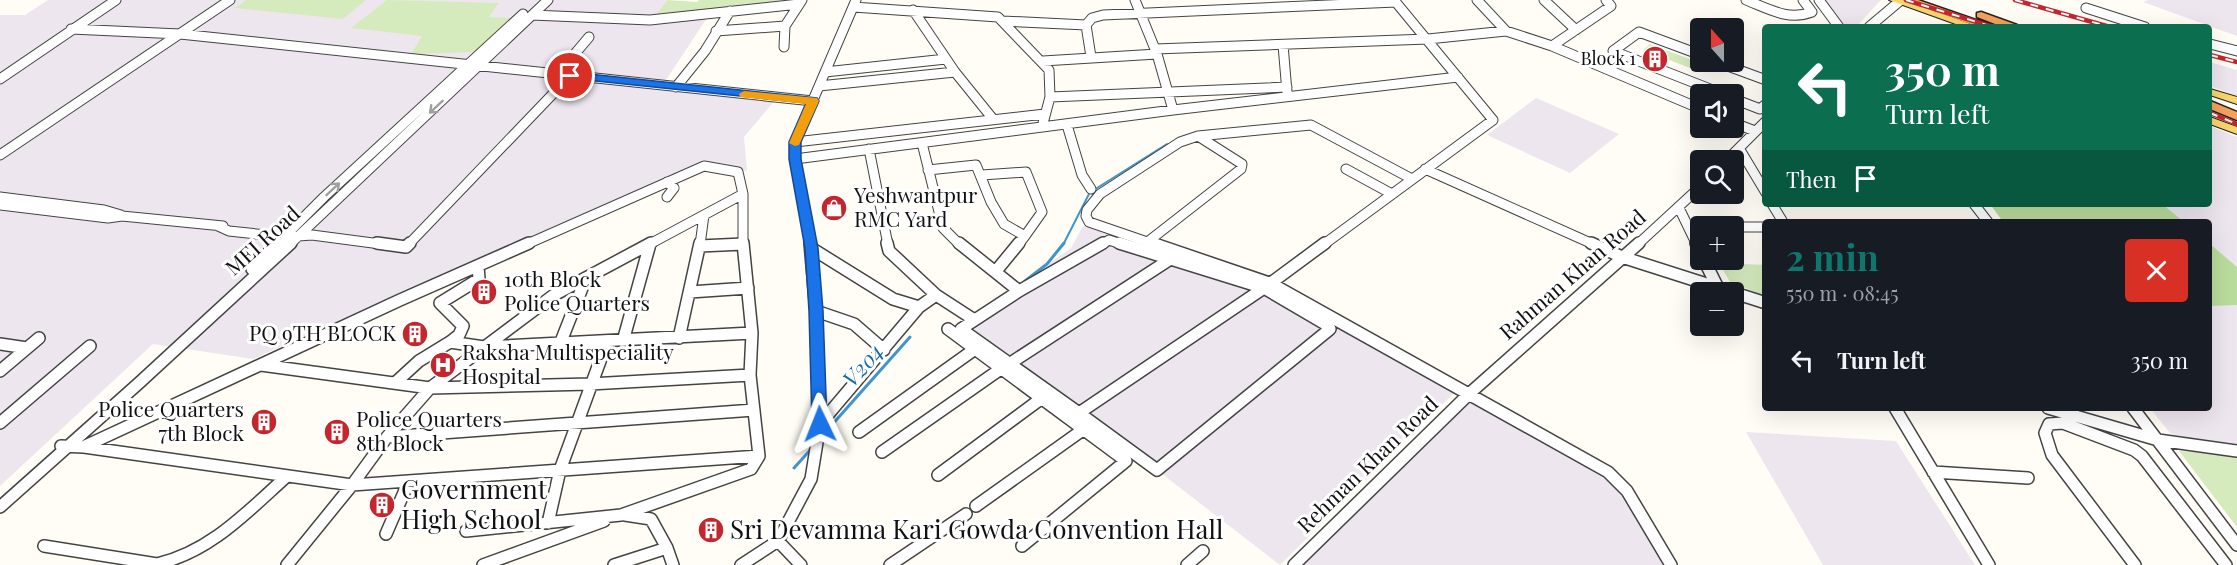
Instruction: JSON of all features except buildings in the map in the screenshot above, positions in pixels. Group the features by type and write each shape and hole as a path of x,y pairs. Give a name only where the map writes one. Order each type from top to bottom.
{"highway":[{"path":"1901,0 1980,24"},
{"path":"1932,0 2004,24"},
{"path":"2212,106 2237,116"},
{"path":"2212,113 2237,123"}],"main road":[{"path":"1901,0 1966,24"},
{"path":"2212,93 2237,101"},
{"path":"2212,121 2237,131"}],"street":[{"path":"0,79 116,0"},
{"path":"0,155 230,0"},
{"name":"MEI Road","path":"298,234 465,66 538,0"},
{"name":"MEI Road","path":"0,507 298,234 548,0"},
{"path":"1135,0 1156,52 1173,110"},
{"path":"1477,0 1506,32"},
{"path":"1544,0 1576,30"},
{"path":"1552,46 1611,6 1608,0"},
{"path":"1746,0 1791,17 1803,16 1812,12 1803,0"},
{"path":"1819,0 1837,24"},
{"path":"1873,24 1901,0"},
{"path":"2078,0 2087,9 2135,24"},
{"path":"1079,413 1268,286 1493,120 1395,1 1103,15 1092,18 1086,25 1091,57"},
{"path":"532,15 650,20 801,2"},
{"path":"784,47 785,26 801,2"},
{"path":"741,565 778,541 811,479 820,424 816,311 811,248 795,159 795,142 854,3 988,15 1003,21 1086,25"},
{"path":"913,10 954,72 993,119"},
{"path":"676,87 705,51 730,11"},
{"path":"1003,21 1049,70 1050,97 1042,126"},
{"path":"716,31 785,26"},
{"path":"71,30 180,34 465,66 813,101"},
{"path":"1043,61 1156,52 1428,39 1506,32 1552,46 1690,104"},
{"path":"1690,52 1640,32 1613,51 1697,84"},
{"path":"557,75 589,37"},
{"path":"1283,45 1286,98"},
{"path":"2212,45 2237,51"},
{"path":"825,72 946,59"},
{"path":"819,86 954,72"},
{"path":"1744,72 1762,79"},
{"path":"0,205 108,218 122,216 218,226 228,231 298,234 405,247 570,76"},
{"path":"795,159 1042,126 1067,125 1173,110 1458,77"},
{"path":"1050,97 1287,87"},
{"path":"1744,102 1762,107"},
{"path":"795,142 1045,114"},
{"path":"1067,125 1082,175 1091,189"},
{"path":"1412,179 1311,125 1198,136 1179,142 1100,194 1087,210 1086,216 1089,222 1150,240 1268,286 1470,393 1608,472 1627,491 1671,565"},
{"path":"1762,125 1739,148 1762,186"},
{"path":"1744,127 1755,132"},
{"path":"1150,240 1241,169 1242,164 1198,136"},
{"path":"922,143 943,228 970,254 996,271 1019,291"},
{"path":"869,149 889,251 936,295 973,319"},
{"path":"928,170 976,165 982,175 991,202 1004,224 1024,236"},
{"path":"83,447 478,266 704,166 738,172 743,194 743,244 752,333 750,375 759,456 751,469 483,565"},
{"path":"1346,169 1392,194"},
{"path":"1425,169 1622,257 1704,282"},
{"path":"982,175 1026,172 1042,212 996,271"},
{"path":"667,182 674,188 667,196"},
{"path":"287,565 352,485 387,437 430,388 554,296 743,194"},
{"path":"0,197 117,212 122,216"},
{"name":"Rahman Khan Road","path":"1470,393 1690,197"},
{"path":"1976,207 1986,219"},
{"path":"1679,208 1690,230"},
{"path":"679,338 700,246 704,215"},
{"path":"1744,227 1762,227"},
{"path":"948,329 975,349 1005,366 1079,413 1157,470 1329,329 1327,325 1268,286 1169,260 1109,240 973,319 961,329 1005,366 1042,398 1126,460 1022,546"},
{"path":"623,341 650,244"},
{"path":"700,246 743,244"},
{"path":"811,248 892,299 919,307"},
{"path":"882,452 1005,366 1169,260"},
{"path":"395,383 419,361 459,335 464,326 440,303 479,279 478,266"},
{"path":"561,344 586,279"},
{"path":"690,292 748,288"},
{"path":"820,424 919,307 936,295"},
{"path":"1744,295 1762,302"},
{"path":"816,311 841,316 866,333 884,350"},
{"path":"450,342 484,347 752,333"},
{"path":"0,371 39,338"},
{"path":"548,523 560,470 607,342"},
{"path":"0,344 27,348"},
{"path":"0,423 90,346"},
{"path":"859,432 975,349"},
{"path":"260,365 430,388 590,384 750,375"},
{"name":"Rehman Khan Road","path":"1294,565 1470,393"},
{"path":"938,475 1042,398"},
{"path":"387,437 754,410"},
{"path":"1897,411 1989,565"},
{"path":"2059,411 2158,440 2237,451"},
{"path":"2135,411 2237,545"},
{"path":"2135,565 2052,455 2045,433 2049,424 2063,423 2134,450 2151,464 2226,565"},
{"path":"890,565 1068,443 1084,429"},
{"path":"2129,431 2134,450"},
{"path":"65,446 352,485 759,456"},
{"name":"MEI Road","path":"0,498 65,446"},
{"path":"1933,472 2028,478"},
{"path":"44,546 157,565 167,563 196,550 286,477"},
{"path":"386,534 409,481"},
{"path":"466,531 621,515 651,519 667,548 673,565"},
{"path":"778,541 801,565"},
{"path":"614,565 667,548"},
{"path":"1187,565 1203,551"}],"shaded area":[{"path":"48,0 667,0 655,17 709,15 662,86 777,98 744,137 747,171 701,162 253,359 153,344 0,486 0,15 25,15"},
{"path":"1824,0 1881,0 1859,24 1844,24"},
{"path":"2148,0 2237,0 2237,36 2212,27 2212,24 2204,24 2143,2"},
{"path":"2212,63 2237,70 2237,96 2212,87"},
{"path":"1536,98 1619,134 1570,173 1487,135"},
{"path":"2212,127 2237,137 2237,447 2193,442 2170,433 2152,411 2212,411 2212,219 2001,219 1992,207 2212,207"},
{"path":"1083,226 1273,289 1455,392 1280,565 965,322 1071,248"},
{"path":"1472,399 1602,473 1621,492 1664,565 1301,565"},
{"path":"1746,432 1896,441 1975,565 1823,565"}],"green space":[{"path":"246,0 366,0 343,19 235,8"},
{"path":"387,0 499,3 489,17 513,18 477,52 411,54 422,36 351,28"},
{"path":"667,0 697,2 699,0 793,0 790,4 654,18"},
{"path":"1650,44 1690,59 1690,68 1643,50"},
{"path":"1992,207 2166,207 2180,219 2024,219 2001,219"},
{"path":"2212,246 2237,267 2237,305 2212,306"},
{"path":"1744,264 1762,265 1762,295 1744,288 1744,282 1730,282 1723,270 1744,270"},
{"path":"2179,451 2237,455 2237,527"}],"waterway":[{"name":"V204","path":"1097,188 1167,144"},
{"name":"V204","path":"1063,245 1090,192"},
{"name":"V204","path":"1025,281 1047,264 1064,243"},
{"name":"V204","path":"822,436 910,337"},
{"name":"V204","path":"794,468 812,448"}],"railway":[{"path":"1906,0 1983,24"},
{"path":"2015,0 2099,24"},
{"path":"2212,56 2237,62"},
{"path":"2212,114 2237,124"}],"slow traffic":[{"path":"744,94 813,101 795,143"}],"place":[{"name":"Block 1","path":"1655,59"},
{"name":"Yeshwantpur RMC Yard","path":"834,208"},
{"name":"10th Block Police Quarters","path":"484,292"},
{"name":"PQ 9TH BLOCK","path":"415,334"},
{"name":"Raksha Multispeciality Hospital","path":"443,365"},
{"name":"Police Quarters 7th Block","path":"264,422"},
{"name":"Police Quarters 8th Block","path":"337,432"},
{"name":"Government High School","path":"382,505"},
{"name":"Sri Devamma Kari Gowda Convention Hall","path":"711,530"}],"route":[{"path":"570,76 813,101 795,142 795,159 811,248 820,424"}]}
